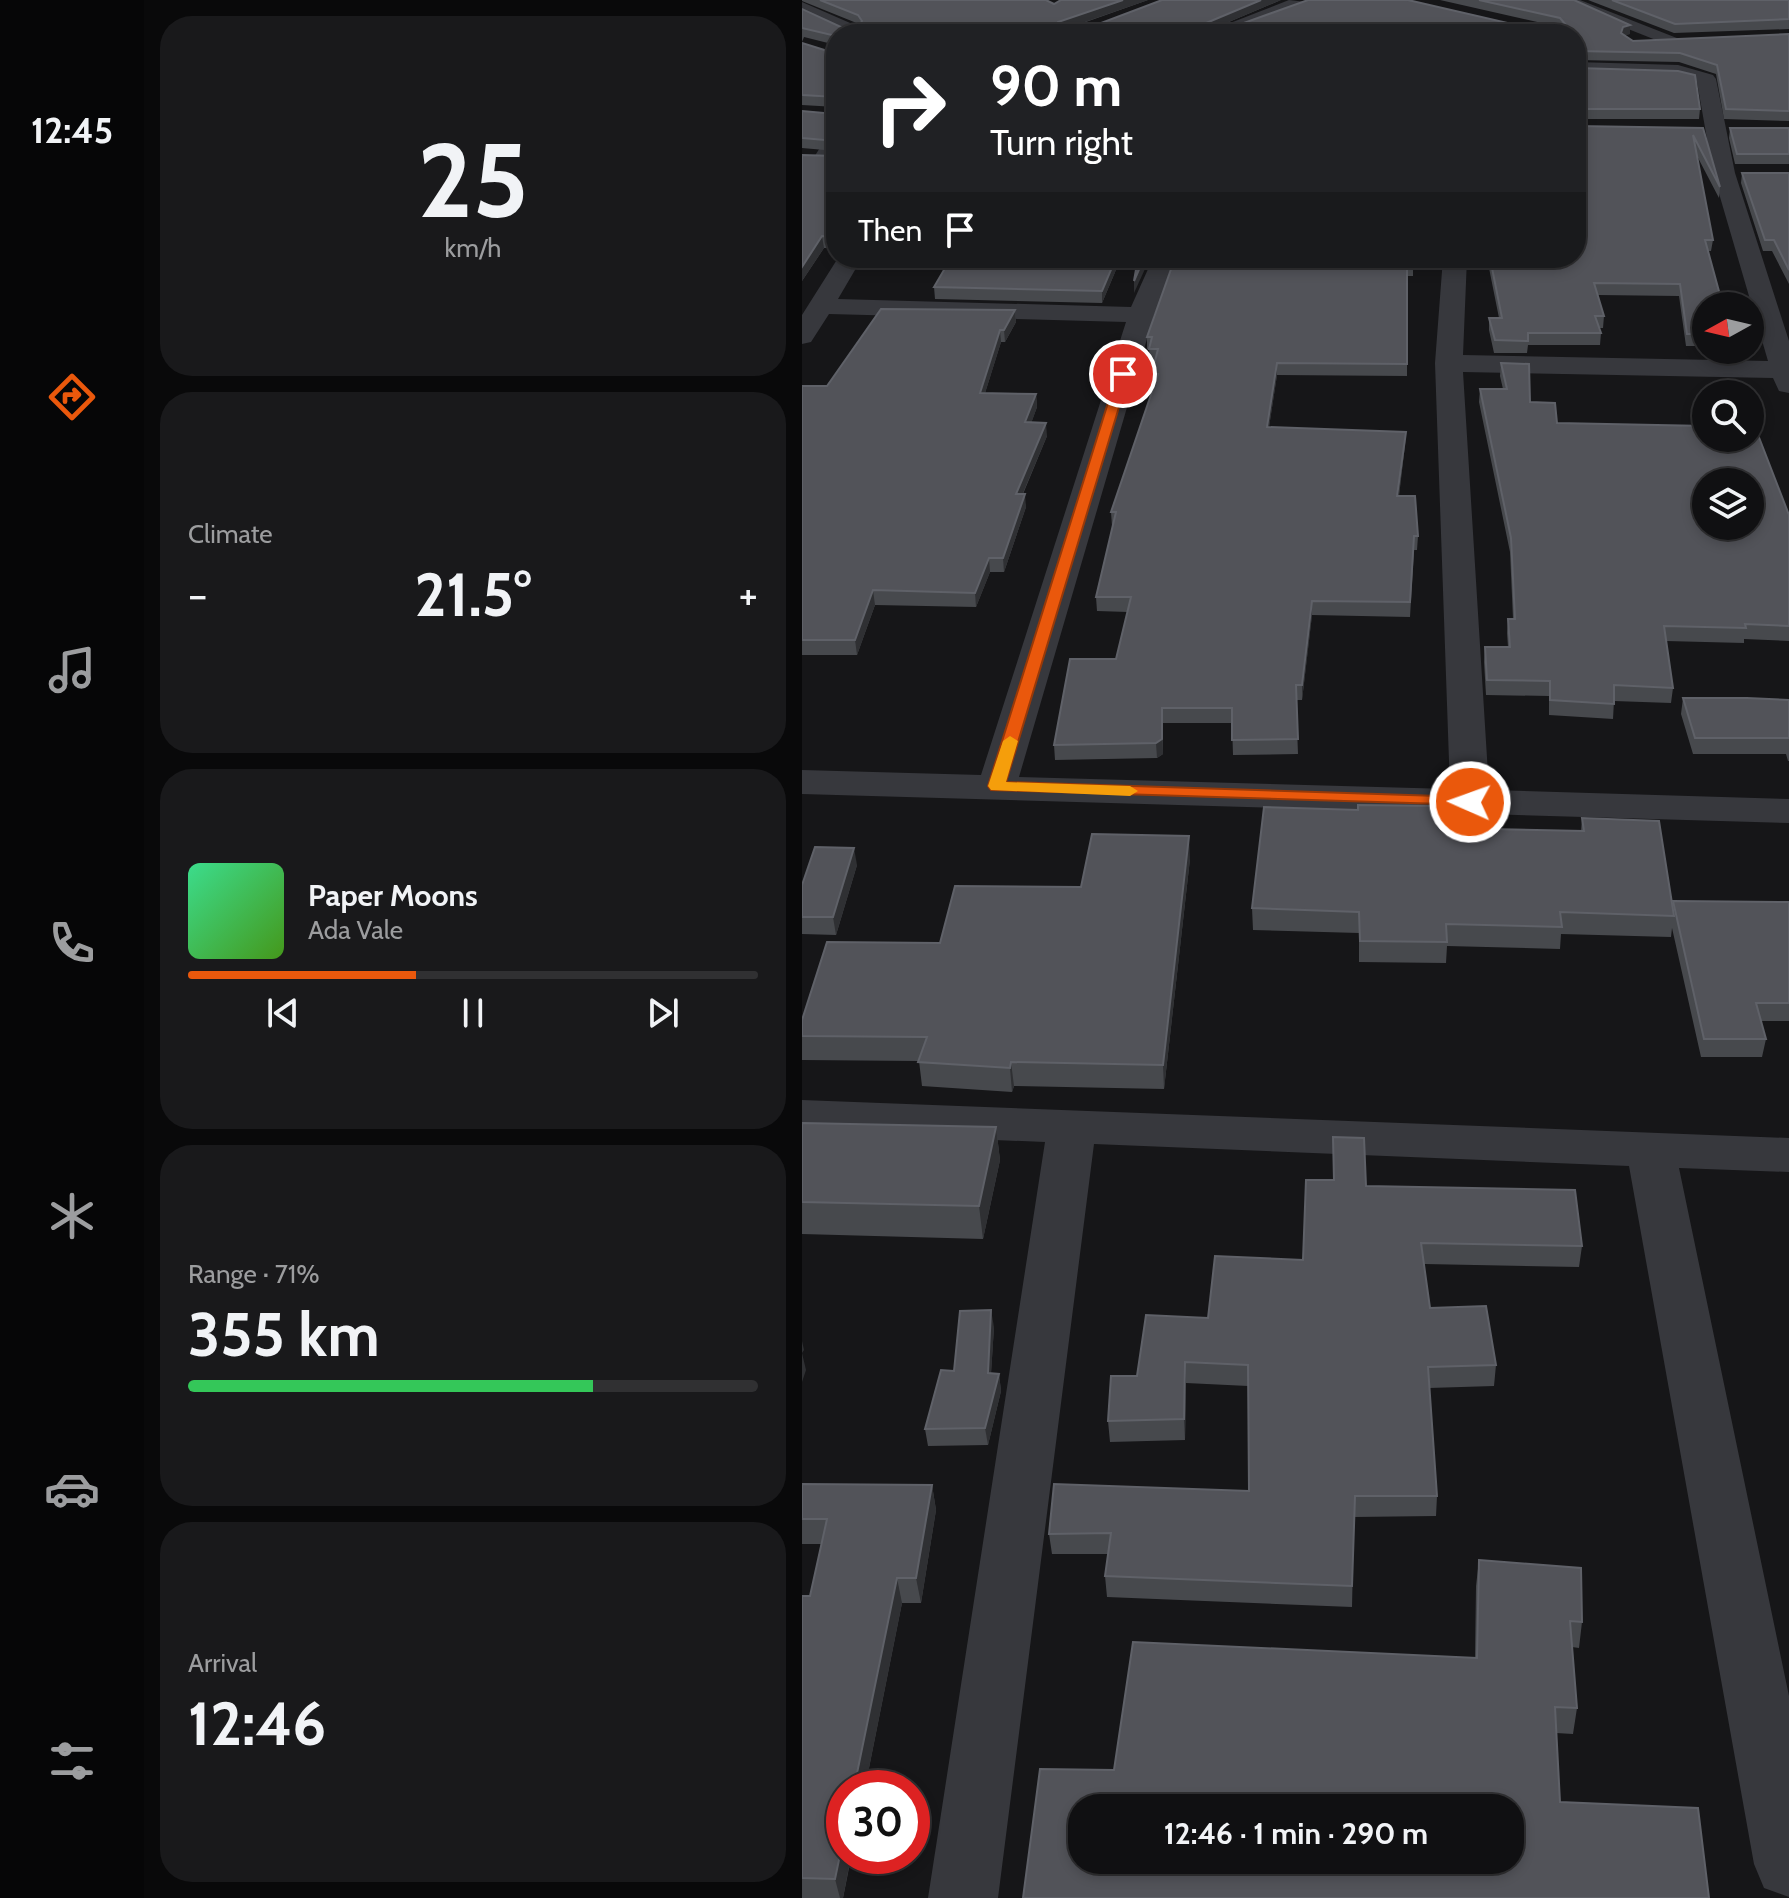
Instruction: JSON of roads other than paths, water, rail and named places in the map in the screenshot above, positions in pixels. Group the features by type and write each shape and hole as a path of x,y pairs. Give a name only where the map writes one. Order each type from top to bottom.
{"street":[{"path":"1242,24 1306,3 1298,0"},
{"path":"1564,0 1686,42 1619,40"},
{"path":"802,7 838,24"},
{"path":"1449,363 1786,378 1724,173 1713,129 1706,79 1697,74 1586,68"},
{"path":"802,157 826,153"},
{"path":"1724,173 1750,174"},
{"path":"802,336 844,268"},
{"path":"997,786 1141,315 1161,268"},
{"path":"1454,268 1449,363 1470,802"},
{"path":"819,306 1141,315"},
{"path":"802,782 1789,811"},
{"path":"802,1116 1789,1155"},
{"path":"963,1898 1072,1125"},
{"path":"1651,1151 1789,1864"}]}
